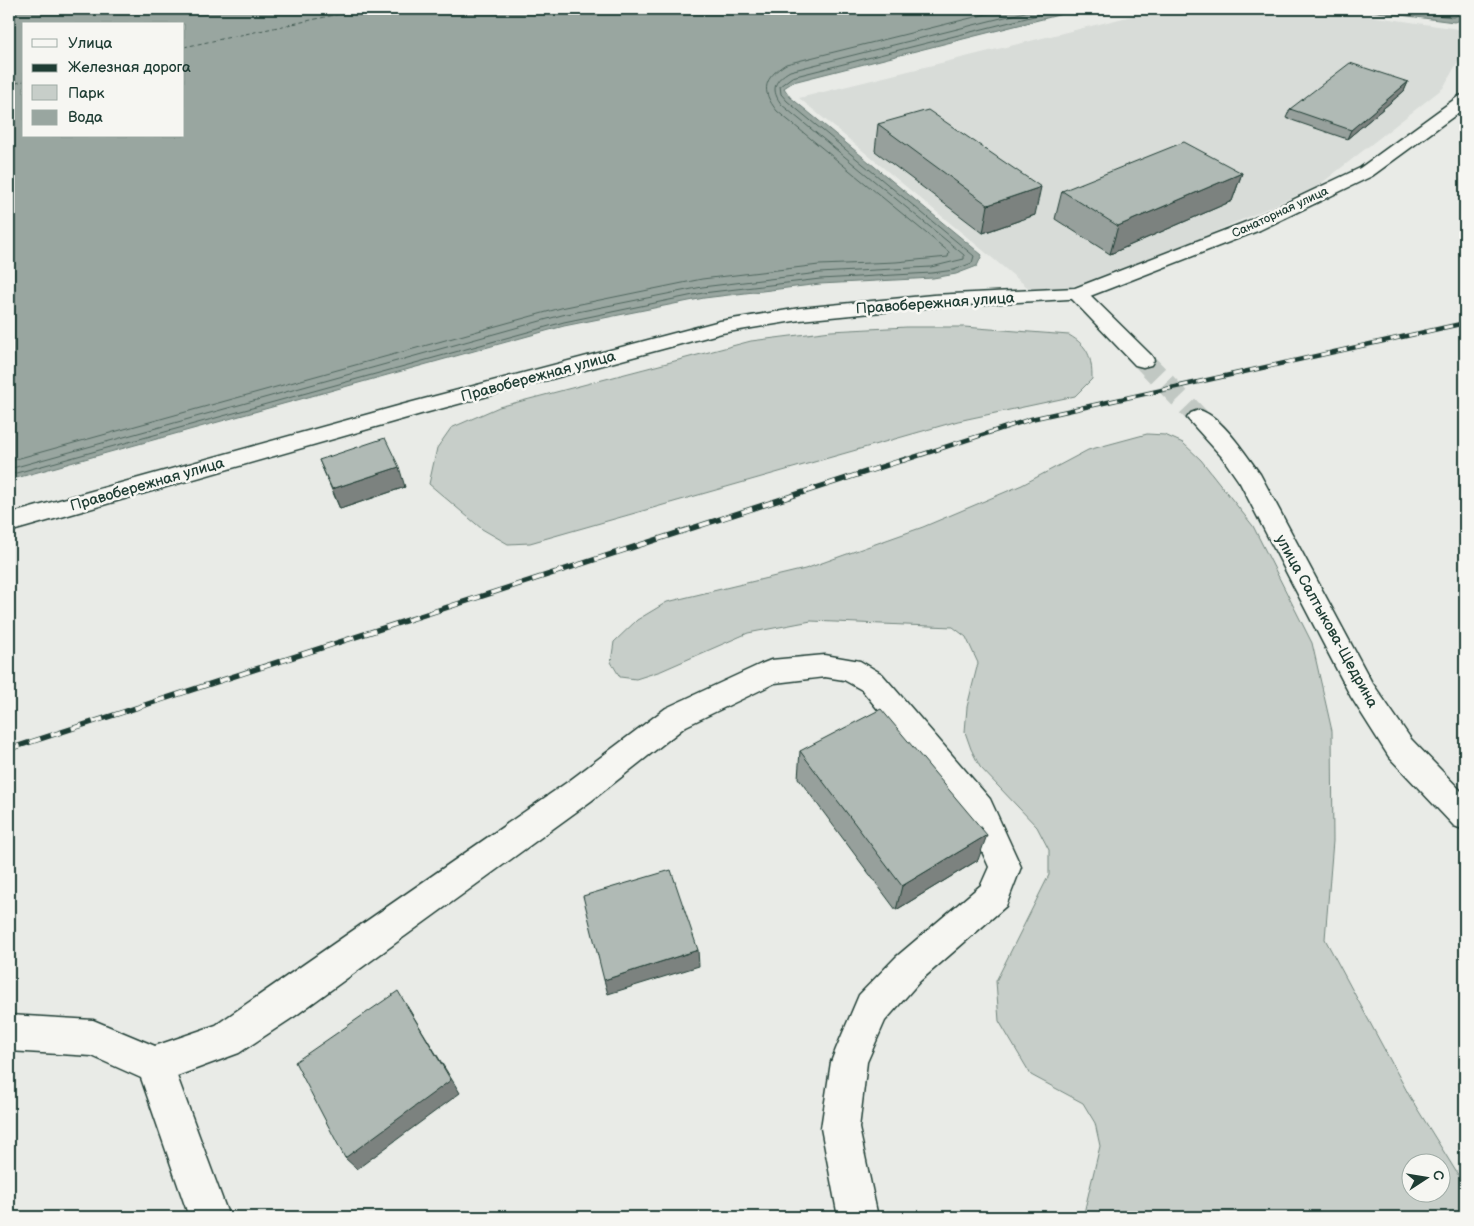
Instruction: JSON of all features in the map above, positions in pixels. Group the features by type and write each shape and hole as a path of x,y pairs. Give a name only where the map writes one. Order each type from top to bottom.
{"main road":[{"name":"Санаторная улица","path":"1078,294 1253,226 1366,172 1465,100"},
{"path":"1078,294 1142,360"},
{"name":"Правобережная улица","path":"9,522 720,327 800,314 933,301 1078,294"},
{"name":"улица Салтыкова-Щедрина","path":"1199,418 1231,451 1251,480 1361,689 1400,748 1465,816"},
{"path":"9,1033 94,1038 155,1065 226,1040 282,1003 580,791 676,717 771,672 825,666 850,669 872,682 979,809 1005,867 994,895 908,969 872,1008 849,1062 840,1128 858,1217"},
{"path":"155,1065 209,1217"}],"shaded area":[{"path":"1160,9 1322,9 1465,30 1465,49 1443,88 1318,186 1119,274 1037,295 799,98"}],"green space":[{"path":"907,327 964,327 1069,335 1081,343 1088,353 1092,379 1075,396 958,421 530,543 508,544 482,529 429,484 437,448 451,428 499,407 751,341 831,331"},
{"path":"1147,434 1165,435 1183,443 1201,460 1253,526 1312,643 1332,731 1333,841 1325,939 1410,1097 1445,1154 1402,1154 1402,1204 1452,1204 1452,1165 1465,1186 1465,1217 1083,1217 1100,1146 1095,1123 1083,1103 1031,1075 999,1021 996,981 1049,875 1049,850 1037,827 980,767 971,749 965,732 967,707 978,663 966,637 953,627 811,621 748,633 661,671 636,679 620,677 611,662 614,642 637,620 667,602 805,569 923,527 1022,485 1088,450"}],"water":[{"path":"9,9 1082,9 793,82 784,88 790,97 982,255 977,266 956,274 933,278 820,284 704,298 564,326 9,480"},
{"path":"1355,9 1465,9 1465,16 1462,20 1454,22"}],"building":[{"path":"1350,63 1408,82 1351,130 1290,109"},
{"path":"928,110 1041,187 988,205 878,124"},
{"path":"1184,142 1242,173 1118,226 1062,191"},
{"path":"385,438 399,467 332,489 319,460"},
{"path":"881,709 987,835 902,886 800,751"},
{"path":"671,870 698,950 604,980 583,896"},
{"path":"398,991 451,1080 345,1158 295,1062"}],"ferry route":[{"path":"185,47 363,9"},
{"path":"9,85 22,82"}],"tunnel":[{"path":"1143,360 1199,418"}],"railway":[{"path":"902,461 1031,419 1465,323"},
{"path":"9,749 906,459"}]}
